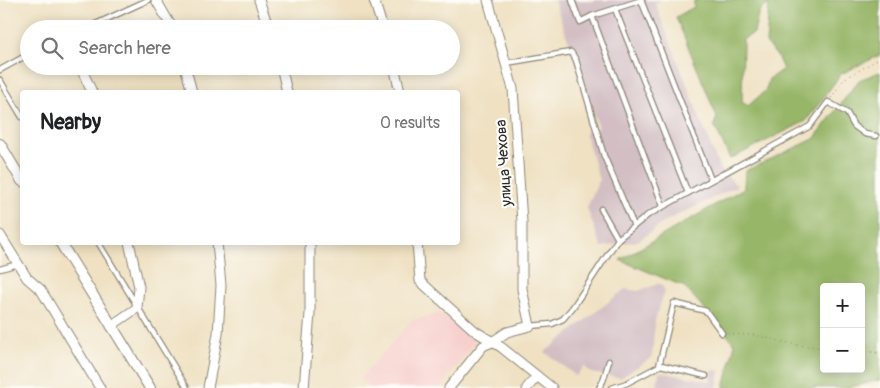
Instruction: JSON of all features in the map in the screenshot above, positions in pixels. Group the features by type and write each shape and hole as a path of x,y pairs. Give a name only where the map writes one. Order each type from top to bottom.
{"street":[{"path":"156,0 168,20"},
{"path":"259,0 266,20"},
{"path":"374,0 380,20"},
{"name":"улица Чехова","path":"488,0 513,89 522,222 522,289 530,326"},
{"path":"84,75 91,90"},
{"path":"187,75 191,90"},
{"path":"283,75 287,90"},
{"path":"396,75 400,90"},
{"path":"0,144 20,178"},
{"path":"0,235 27,278 41,290 100,388"},
{"path":"62,245 150,388"},
{"path":"112,326 137,308 139,287 131,245"},
{"path":"208,388 218,334 221,285 217,245"},
{"path":"304,388 310,313 310,245"},
{"path":"417,245 420,281 475,331 552,388"},
{"path":"449,388 483,346 507,332 530,326"},
{"path":"528,388 537,376"}],"lane":[{"path":"105,20 148,0"},
{"path":"572,0 580,22 592,16 641,0 711,180"},
{"path":"615,9 688,193"},
{"path":"592,16 663,206"},
{"path":"506,63 570,52 576,60 604,156 634,226"},
{"path":"0,70 20,59"},
{"path":"0,80 20,114"},
{"path":"530,326 552,324 563,319 618,239 648,215 810,126 828,102 847,113 854,126 866,134 876,136"},
{"path":"601,210 618,239"},
{"path":"100,245 187,388"},
{"path":"0,270 18,264"},
{"path":"659,366 674,303 706,311 722,334"},
{"path":"599,388 603,382 609,361"},
{"path":"612,388 627,383 661,365 706,376"}],"path":[{"path":"828,102 844,79 880,58"},
{"path":"722,334 754,335 797,345 820,348"},
{"path":"865,352 880,353"}],"shaded area":[{"path":"554,0 587,0 588,2 595,0 662,0 655,3 719,167 737,186 666,221 638,241 601,247 587,208 599,180 585,132 599,128"},
{"path":"661,284 665,291 655,320 652,357 621,378 591,373 584,366 576,376 545,352 625,289 638,291"},
{"path":"439,313 476,342 439,388 371,388 360,379 412,320"},
{"path":"713,370 720,371 717,388 670,388 657,386 659,372 710,381"}],"green space":[{"path":"694,0 880,0 880,55 841,74 806,121 730,159 714,125 717,117 676,17 694,7","holes":["769,4 766,43 777,56 783,69 769,79 766,90 748,106 742,102 743,39 754,33 759,11"]},
{"path":"880,72 880,380 847,388 724,388 735,344 685,287 620,260 744,188 745,171 814,139 859,80"}]}
